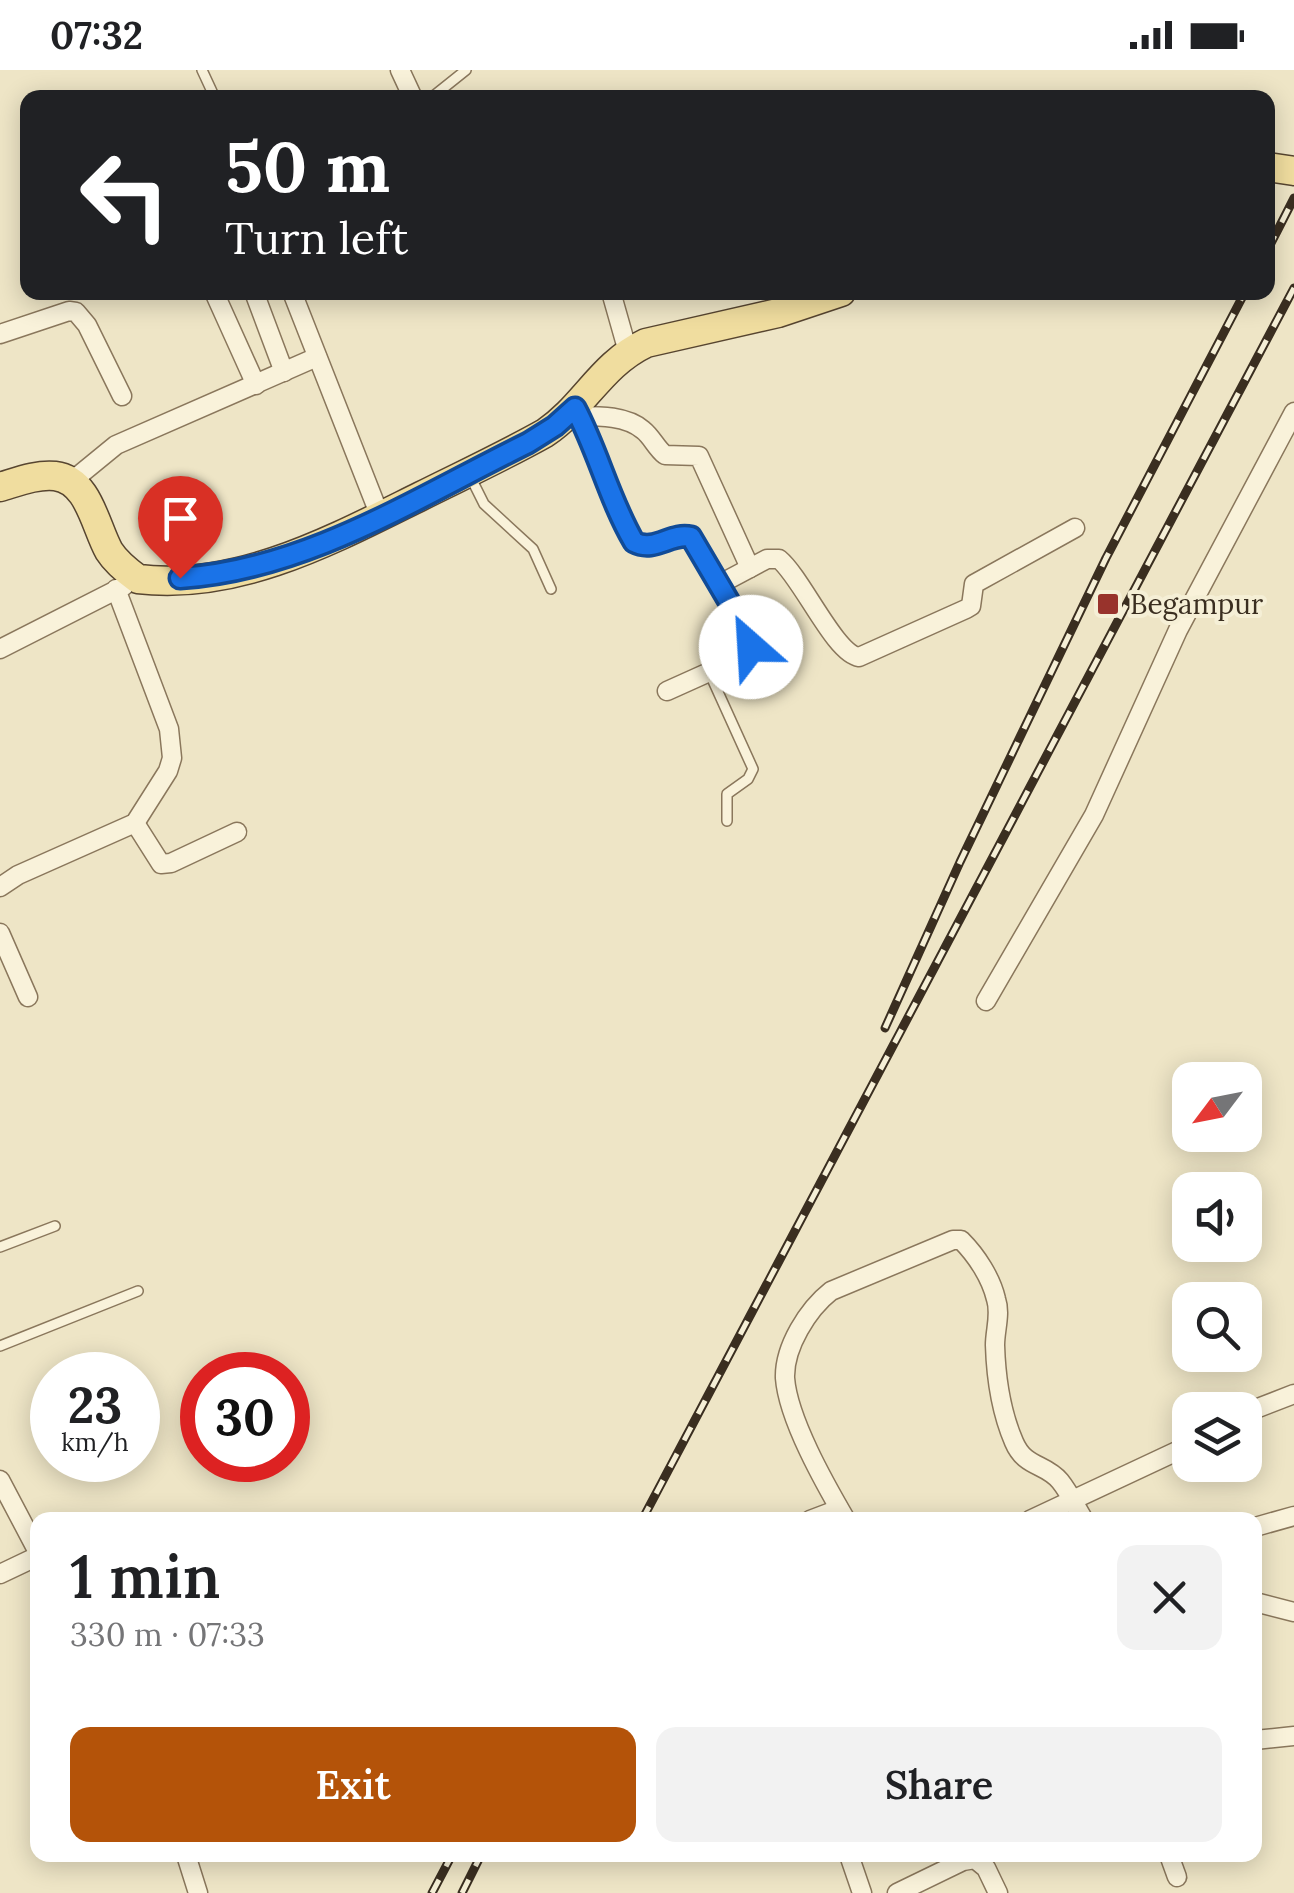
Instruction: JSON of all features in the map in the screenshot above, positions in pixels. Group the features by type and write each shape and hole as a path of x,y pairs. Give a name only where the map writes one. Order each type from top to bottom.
{"main road":[{"path":"0,486 34,477 56,476 72,481 87,502 127,584 210,576 266,565 318,547 544,433 577,412 614,362 628,352 817,300"}],"street":[{"path":"218,300 256,385"},
{"path":"257,300 284,372"},
{"path":"295,300 380,516"},
{"path":"613,300 628,352"},
{"path":"0,334 76,312 87,325 122,396"},
{"path":"72,481 116,446 316,357"},
{"path":"577,412 637,425 665,455 699,456 750,568"},
{"path":"577,412 634,542 648,547 684,535 691,537 748,634 751,647 747,655 667,691"},
{"path":"986,1001 1094,815 1178,630 1294,412"},
{"path":"720,584 774,557 785,564 846,653 859,657 972,606 974,584 1075,528"},
{"path":"0,649 127,584 170,728 172,747 168,771 135,823 18,875 0,887"},
{"path":"135,823 161,864 237,832"},
{"path":"0,933 28,997"},
{"path":"841,1512 804,1436 786,1379 786,1361 800,1328 831,1290 953,1240 961,1240 970,1249 996,1300 999,1391 1016,1448 1026,1460 1058,1479 1079,1512"},
{"path":"1262,1406 1294,1394"},
{"path":"1049,1512 1172,1455"},
{"path":"0,1480 30,1538"},
{"path":"1262,1525 1294,1516"},
{"path":"0,1574 30,1558"},
{"path":"1262,1604 1294,1612"},
{"path":"1262,1739 1294,1736"},
{"path":"188,1862 198,1893"},
{"path":"851,1862 862,1893"},
{"path":"897,1893 964,1862"},
{"path":"982,1862 998,1893"},
{"path":"1172,1862 1177,1876"}],"lane":[{"path":"440,90 466,70"},
{"path":"468,472 484,504 533,548 550,589"},
{"path":"710,672 753,769 748,779 726,794 727,821"},
{"path":"0,1247 55,1226"},
{"path":"0,1346 138,1291"}],"railway":[{"path":"1275,235 1294,198"},
{"path":"646,1512 1294,288"},
{"path":"885,1028 1106,558 1241,300"},
{"path":"432,1893 448,1862"},
{"path":"462,1893 478,1862"}],"place":[{"name":"Begampur","path":"1108,604"}],"route":[{"path":"180,578 266,565 318,547 528,443 575,408 634,542 648,547 684,535 691,537 748,634 751,647"}]}
